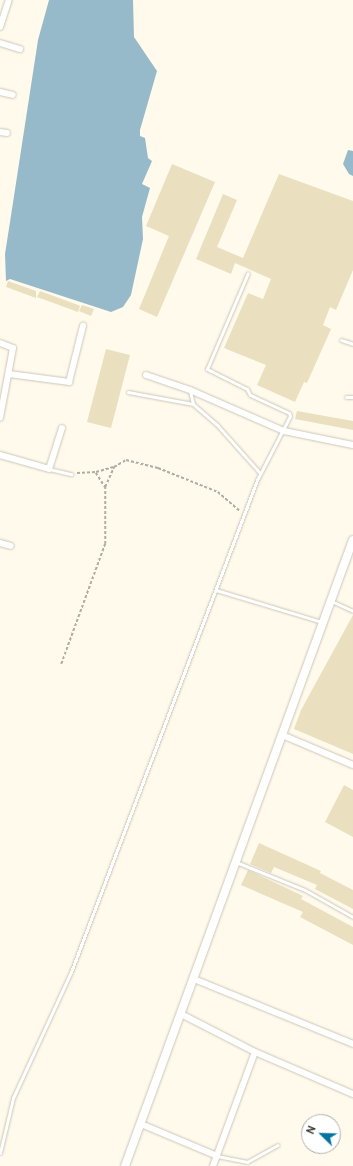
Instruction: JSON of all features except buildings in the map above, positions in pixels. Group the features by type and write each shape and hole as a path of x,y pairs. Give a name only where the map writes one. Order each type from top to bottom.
{"street":[{"path":"0,27 9,0"},
{"path":"0,43 20,49"},
{"path":"0,92 13,95"},
{"path":"0,132 7,133"},
{"path":"9,374 69,382 83,326"},
{"path":"0,343 13,348 0,418"},
{"path":"146,375 190,390 284,431 353,446"},
{"path":"0,455 49,468 62,428"},
{"path":"125,1166 323,622 350,560 353,540"},
{"path":"0,543 10,546"},
{"path":"282,735 353,765"},
{"path":"194,979 353,1044"},
{"path":"181,1014 255,1052 353,1094"},
{"path":"213,1166 255,1052"},
{"path":"141,1124 216,1156"}],"lane":[{"path":"0,1153 13,1098 71,972 260,473 284,431 290,413 250,395 247,389 207,369 248,273"},
{"path":"341,340 353,344"},
{"path":"190,390 193,404"},
{"path":"128,392 193,404 218,426 260,473"},
{"path":"346,397 353,397"},
{"path":"49,468 71,474"},
{"path":"216,590 323,622"},
{"path":"331,601 353,611"},
{"path":"236,862 305,890 353,917"},
{"path":"216,1156 247,1164 278,1145"}],"path":[{"path":"76,473 96,472 114,467 126,460 158,468 218,492 245,515"},
{"path":"61,664 105,544 105,487 114,467"},
{"path":"96,472 105,487"}],"water":[{"path":"49,0 133,0 134,37 157,71 140,130 140,136 145,138 148,158 152,161 142,184 150,188 142,217 143,239 131,295 123,307 111,312 10,279 6,281 5,254 38,40"},
{"path":"348,150 353,151 353,176 349,174 343,164"}]}
